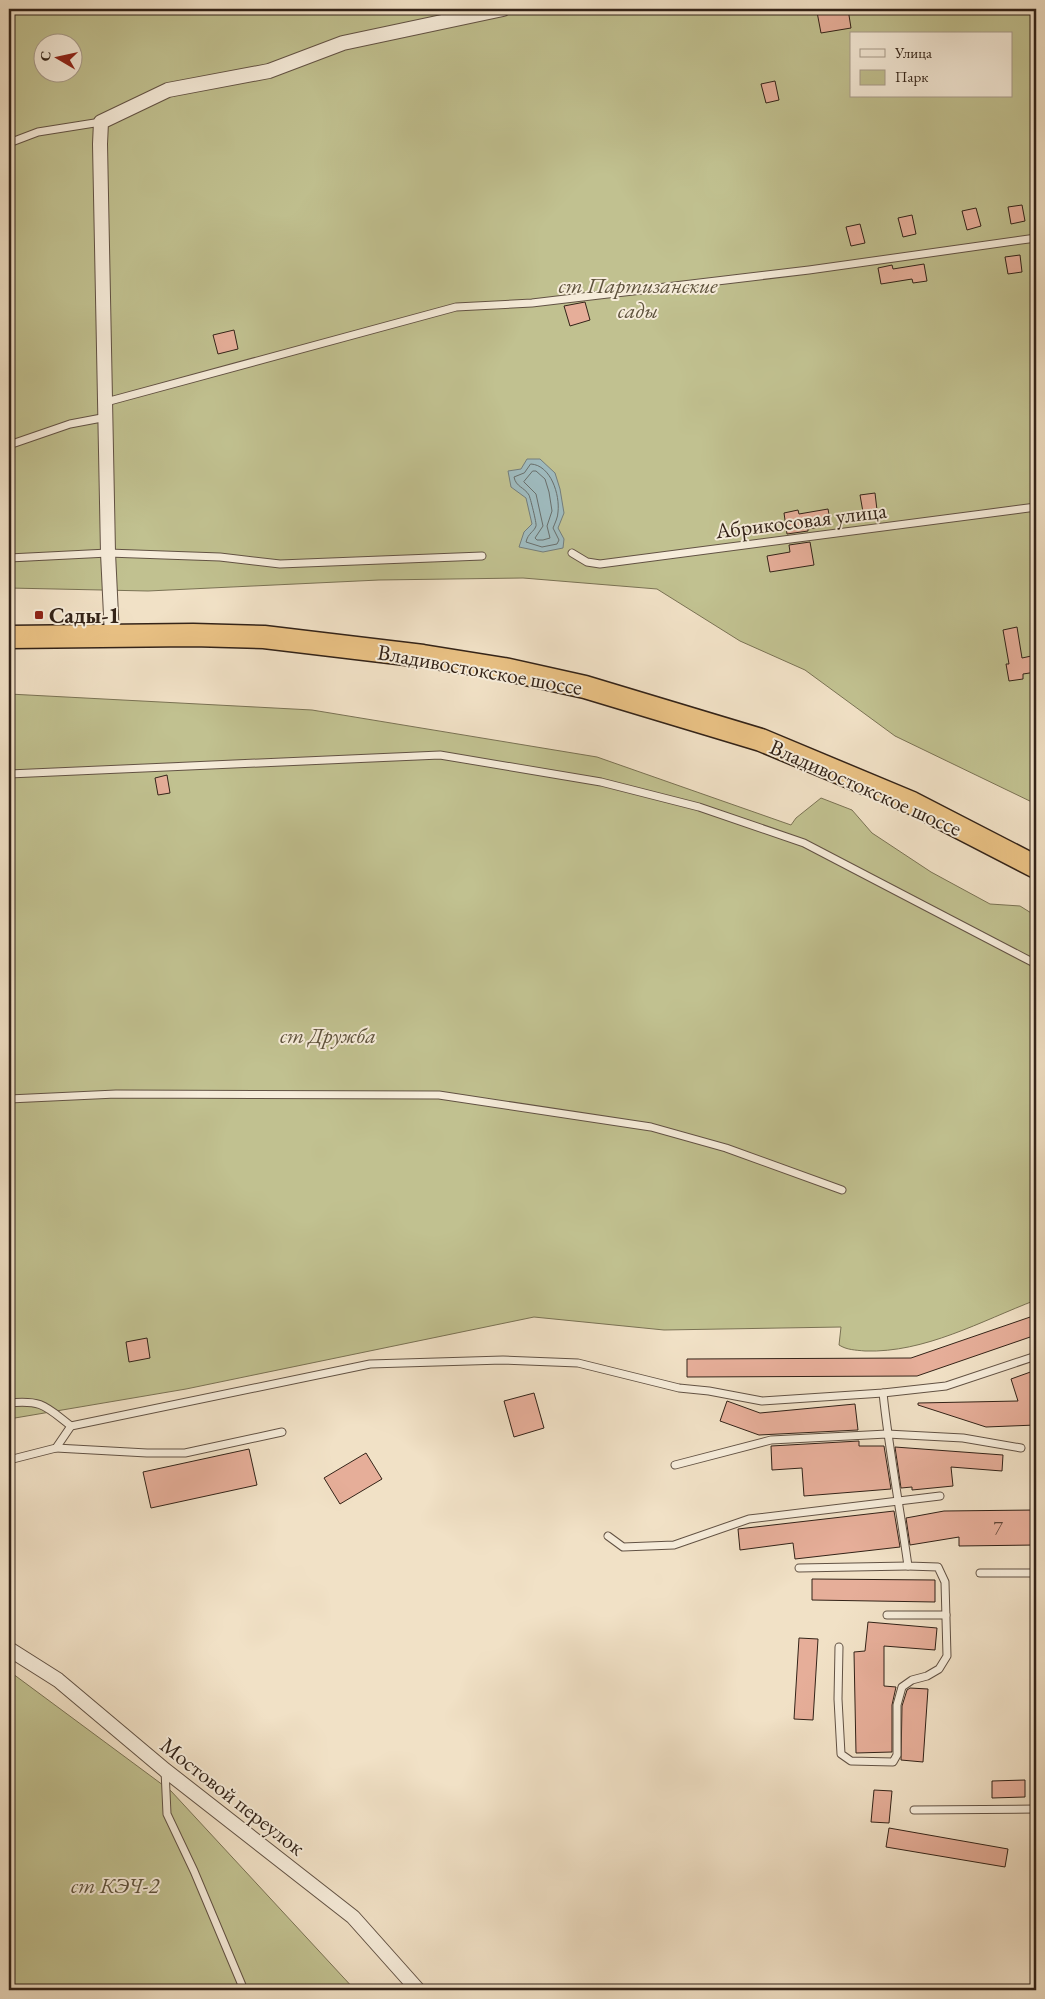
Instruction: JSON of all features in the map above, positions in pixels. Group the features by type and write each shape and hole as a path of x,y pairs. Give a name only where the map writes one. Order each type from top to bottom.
{"highway":[{"name":"Владивостокское шоссе","path":"9,637 264,637 423,656 504,669 585,687 761,740 912,803 1036,867"}],"street":[{"path":"112,636 108,553 101,122 168,90 269,71 343,42 503,9"},
{"name":"Мостовой переулок","path":"9,1649 58,1680 165,1770 353,1917 418,1990"}],"lane":[{"path":"9,143 38,132 101,122"},
{"path":"106,402 456,307 532,302 810,270 1036,238"},
{"path":"9,445 70,424 107,417"},
{"name":"Абрикосовая улица","path":"572,553 587,562 600,564 1036,507"},
{"path":"9,558 108,553 220,557 280,564 482,556"},
{"path":"9,774 440,755 601,782 698,806 804,843 1036,964"},
{"path":"9,1099 116,1094 439,1095 651,1127 726,1148 842,1190"},
{"path":"56,1448 71,1426 370,1364 503,1360 578,1363 679,1388 709,1391 762,1401 883,1393 946,1386 1036,1356"},
{"path":"883,1393 887,1434 900,1501 908,1566"},
{"path":"9,1403 30,1401 45,1406 71,1426"},
{"path":"9,1460 56,1448 185,1453 282,1432"},
{"path":"675,1465 771,1440 887,1434 962,1438 1021,1448"},
{"path":"608,1536 623,1547 674,1545 748,1519 940,1496"},
{"path":"799,1568 938,1567 945,1582 947,1656 940,1669 927,1676 912,1680 902,1688 897,1705 897,1755 893,1762 851,1761 841,1754 838,1699 840,1647"},
{"path":"980,1573 1036,1573"},
{"path":"887,1614 946,1615"},
{"path":"165,1770 167,1814 194,1871 244,1990"},
{"path":"914,1810 1036,1809"}],"green space":[{"name":"ст Партизанские сады","path":"9,9 1036,9 1036,804 895,736 805,670 740,641 657,589 523,578 379,580 148,591 9,588"},
{"name":"ст Дружба","path":"9,694 312,710 597,757 791,825 796,818 821,798 852,810 872,833 931,872 990,904 1020,906 1036,916 1036,1300 974,1326 931,1341 909,1347 865,1351 848,1349 839,1345 841,1327 664,1330 534,1317 186,1389 9,1419"},
{"name":"ст КЭЧ-2","path":"9,1671 171,1791 355,1990 9,1990"}],"water":[{"path":"527,459 540,459 555,473 564,513 558,528 564,539 563,548 543,552 519,547 524,532 532,524 526,498 511,487 508,471 521,469"}],"building":[{"path":"848,9 851,28 821,33 817,12"},
{"path":"775,81 779,100 766,103 761,84"},
{"path":"1022,205 1025,221 1011,224 1008,207"},
{"path":"976,208 981,226 967,230 962,211"},
{"path":"912,215 916,234 903,237 898,218"},
{"path":"860,224 865,243 851,246 846,227"},
{"path":"1020,255 1022,272 1008,274 1005,257"},
{"path":"924,264 927,281 913,283 912,279 881,284 878,268 892,265 893,269"},
{"path":"585,302 590,320 570,326 564,306"},
{"path":"234,330 238,349 218,354 213,335"},
{"path":"875,493 877,510 863,512 860,495"},
{"path":"828,509 831,525 787,534 784,513 798,510 799,514"},
{"path":"810,542 814,565 770,572 767,556 790,552 789,545"},
{"path":"1017,627 1022,658 1036,655 1036,672 1023,674 1023,679 1009,681 1006,664 1009,664 1003,630"},
{"path":"167,775 170,793 158,795 155,778"},
{"path":"1036,1315 1036,1335 917,1376 687,1377 687,1359 911,1358"},
{"path":"147,1338 150,1358 129,1362 126,1342"},
{"path":"1036,1370 1036,1425 986,1427 918,1405 918,1403 1018,1401 1011,1379"},
{"path":"534,1393 544,1428 514,1437 504,1401"},
{"path":"727,1401 760,1413 855,1404 858,1430 759,1435 720,1421"},
{"path":"859,1441 859,1446 884,1446 891,1489 804,1496 802,1468 772,1470 771,1446"},
{"path":"895,1447 1003,1455 1002,1471 951,1467 953,1486 912,1490 912,1487 901,1488"},
{"path":"249,1449 257,1485 151,1508 143,1472"},
{"path":"366,1453 382,1479 340,1504 324,1478"},
{"path":"1036,1510 1036,1545 959,1546 959,1537 910,1545 906,1518 944,1511"},
{"path":"894,1511 900,1547 795,1559 793,1543 740,1550 738,1529"},
{"path":"812,1579 935,1580 935,1602 812,1600"},
{"path":"868,1622 937,1628 935,1650 884,1646 884,1686 896,1687 892,1705 892,1752 856,1753 854,1652 865,1651"},
{"path":"799,1638 818,1639 813,1720 794,1719"},
{"path":"910,1688 928,1689 923,1762 901,1760 902,1706 907,1690"},
{"path":"1025,1780 1025,1797 992,1798 992,1781"},
{"path":"874,1790 892,1791 889,1823 871,1822"},
{"path":"889,1828 1008,1849 1005,1867 886,1847"}],"place":[{"name":"Сады-1","path":"39,615"}]}
